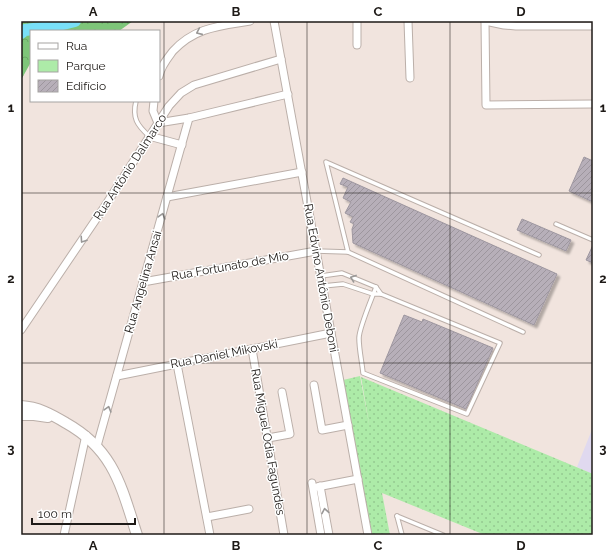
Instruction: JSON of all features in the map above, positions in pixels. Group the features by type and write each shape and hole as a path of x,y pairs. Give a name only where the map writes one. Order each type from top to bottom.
{"main road":[{"path":"21,406 30,406 48,412 86,435 97,446 109,460 116,474 138,535"},
{"path":"21,415 39,415 65,422"}],"street":[{"path":"160,73 170,55 190,36 209,28 250,21"},
{"name":"Rua Edvino Antônio Deboni","path":"274,21 368,535"},
{"path":"357,21 357,45"},
{"path":"408,21 410,78"},
{"path":"593,26 516,26 485,21 486,104 593,104"},
{"name":"Rua Antônio Dalmarco","path":"21,330 109,201 149,136 175,99 187,88 281,58"},
{"path":"154,102 153,110 158,123 189,118 288,94"},
{"name":"Rua Angelina Ansai","path":"97,446 189,118"},
{"path":"149,136 182,145"},
{"path":"167,197 302,172"},
{"name":"Rua Fortunato de Mio","path":"144,282 316,251"},
{"name":"Rua Daniel Mikovski","path":"117,376 331,333"},
{"name":"Rua Miguel Odia Fagundes","path":"252,349 284,535"},
{"path":"177,364 210,535"},
{"path":"314,385 322,430 348,425"},
{"path":"268,438 290,434 282,392"},
{"path":"64,535 86,435"},
{"path":"321,535 312,485 320,486 358,479"},
{"path":"320,486 329,535"},
{"path":"207,517 249,509"}],"lane":[{"path":"136,102 134,111 136,121 149,136"},
{"path":"348,252 326,162 539,255"},
{"path":"556,224 593,240"},
{"path":"316,251 348,252 523,332"},
{"path":"321,276 342,273 376,287 381,294"},
{"path":"323,286 343,284 373,294 381,294 500,343 467,414 364,373 359,338 373,294 376,287"},
{"path":"402,535 397,516 443,535"}],"shaded area":[{"path":"593,427 593,474 577,467"}],"green space":[{"path":"21,21 133,21 120,30 30,30 30,64 21,80"},
{"path":"360,376 370,429 361,377 593,474 593,535 485,535 382,493 390,535 372,535 343,380"}],"building":[{"path":"584,157 593,161 593,202 569,191"},
{"path":"343,178 557,274 534,325 353,243 352,229 354,224 350,222 353,217 345,213 351,202 343,198 348,187 340,184"},
{"path":"522,219 571,240 566,251 517,230"},
{"path":"593,245 593,263 586,260"},
{"path":"404,315 422,322 423,319 493,348 466,409 380,373"}],"waterway":[{"path":"21,33 25,30 51,27 75,21"}]}
